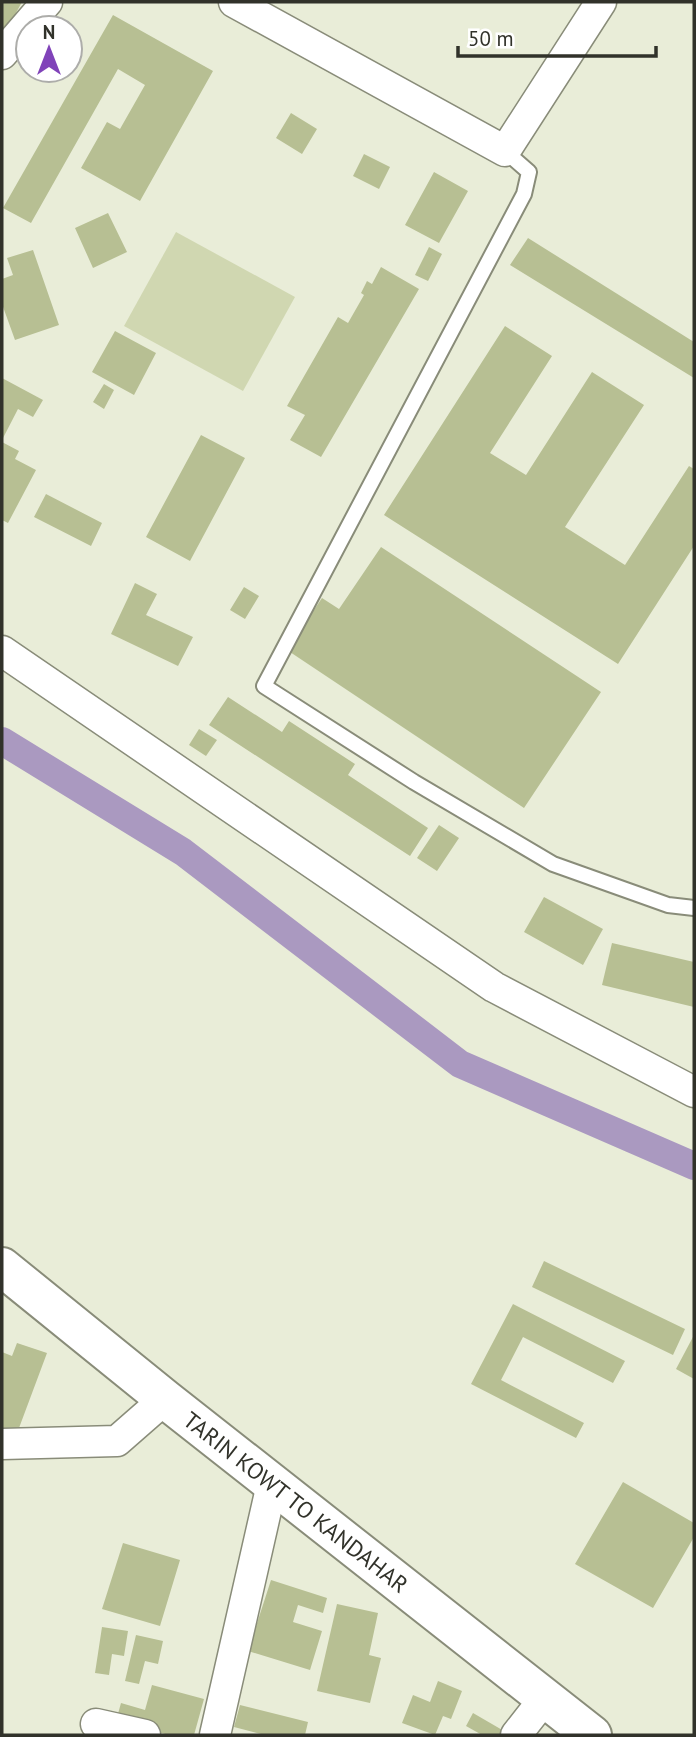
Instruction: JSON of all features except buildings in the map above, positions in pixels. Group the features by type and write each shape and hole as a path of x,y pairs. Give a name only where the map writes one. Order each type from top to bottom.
{"main road":[{"name":"TARIN KOWT TO KANDAHAR","path":"2,1267 272,1484 592,1735"}],"street":[{"path":"2,54 47,2"},
{"path":"234,2 505,151 601,2"},
{"path":"2,652 494,987 694,1092"},
{"path":"2,1444 117,1441 165,1399"},
{"path":"215,1735 272,1484"},
{"path":"516,1735 545,1698"},
{"path":"96,1724 145,1735"}],"lane":[{"path":"505,151 530,172 524,194 264,686 414,782 553,864 668,905 694,908"}],"green space":[{"path":"176,232 295,297 243,391 124,326"}],"waterway":[{"path":"2,741 183,852 460,1064 694,1166"}]}
